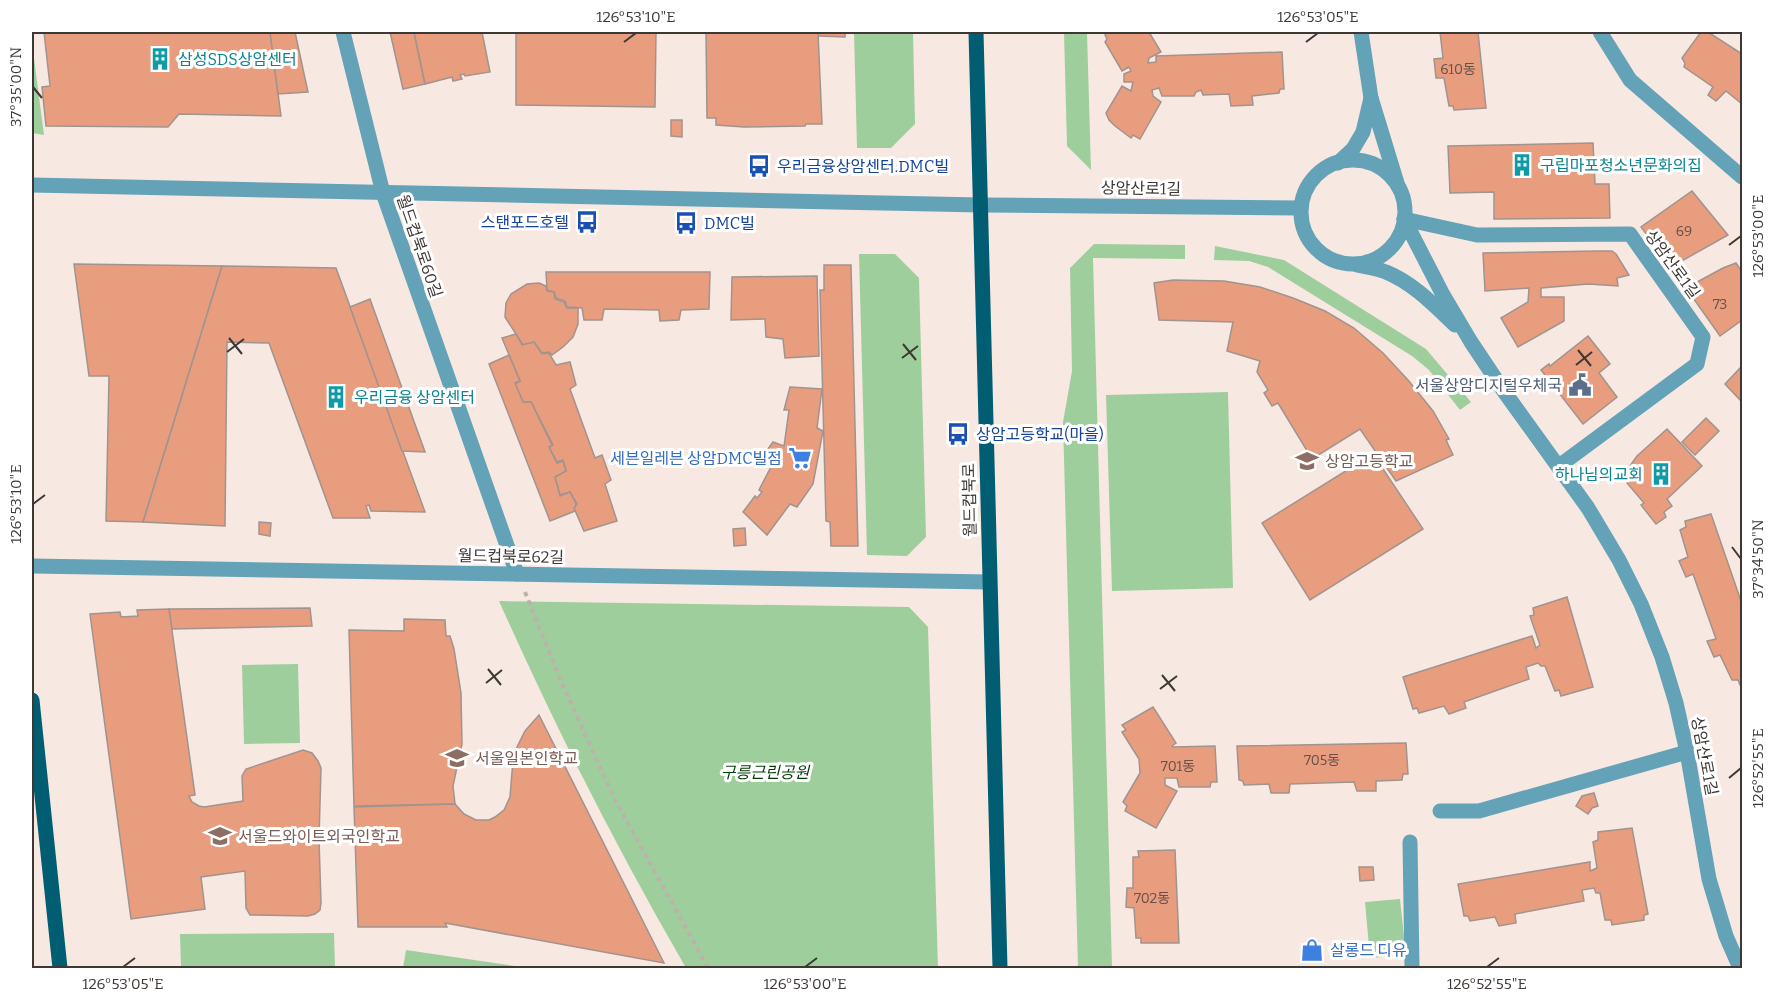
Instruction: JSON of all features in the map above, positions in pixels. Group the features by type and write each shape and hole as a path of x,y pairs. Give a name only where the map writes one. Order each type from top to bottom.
{"main road":[{"name":"월드컵북로","path":"975,32 1000,969"},
{"path":"32,700 57,965"}],"street":[{"path":"343,32 382,192"},
{"path":"1354,265 1376,259 1390,249 1400,234 1404,219 1404,201 1371,99 1361,32"},
{"path":"1600,32 1630,80 1743,177"},
{"path":"1371,99 1363,132 1353,149 1338,162 1322,170 1306,189 1300,208 1302,226 1307,238 1319,252 1335,261 1384,271 1406,283 1432,302 1471,342"},
{"path":"1338,162 1350,160 1368,163 1384,171 1398,188"},
{"name":"월드컵북로60길","path":"32,185 382,192 518,574"},
{"name":"상암산로1길","path":"382,192 981,205 1300,208"},
{"path":"1404,219 1442,293 1471,342"},
{"name":"상암산로1길","path":"1404,219 1477,236 1630,234 1703,337 1697,364 1559,466"},
{"name":"상암산로1길","path":"1471,342 1588,508 1619,560 1641,604 1662,657 1676,704 1687,752 1709,879 1726,936 1740,969"},
{"name":"월드컵북로62길","path":"32,566 989,582"},
{"path":"1440,811 1479,811 1687,752"},
{"path":"1410,842 1412,969"}],"path":[{"path":"518,574 561,679 614,798 708,969"}],"green space":[{"path":"854,32 913,32 915,124 891,148 857,148"},
{"path":"1064,32 1087,32 1091,170 1067,146"},
{"path":"32,43 44,135 32,133"},
{"path":"1094,244 1185,245 1185,259 1093,258 1112,968 1078,968 1063,422 1072,371 1070,268"},
{"path":"1215,246 1284,260 1426,349 1471,402 1460,410 1429,370 1412,356 1268,267 1249,261 1214,260"},
{"path":"859,254 895,254 919,278 926,537 907,556 867,555"},
{"path":"1228,392 1233,588 1112,591 1106,395"},
{"name":"구릉근린공원","path":"499,601 909,607 928,627 938,968 686,968 588,787"},
{"path":"298,664 300,743 244,744 242,665"},
{"path":"1400,899 1406,955 1370,958 1365,902"},
{"path":"334,933 335,968 181,968 180,934"},
{"path":"406,950 529,968 403,968"}],"building":[{"name":"삼성SDS상암센터","path":"44,32 270,32 281,116 179,114 168,127 46,126 42,87 50,86"},
{"path":"270,32 295,32 308,92 278,94"},
{"path":"390,32 414,32 425,84 403,89"},
{"path":"414,32 482,32 490,72 465,76 464,74 460,75 462,79 453,81 452,77 425,84"},
{"path":"516,32 656,32 655,107 516,105"},
{"path":"706,32 818,32 822,124 744,127 716,125 716,118 707,118"},
{"path":"818,32 845,32 845,37 819,36"},
{"path":"1109,32 1149,32 1161,52 1149,58 1148,63 1156,62 1156,56 1282,52 1284,89 1280,89 1279,93 1252,96 1253,105 1231,106 1229,94 1203,95 1201,90 1194,96 1162,96 1159,88 1152,90 1153,96 1161,102 1140,139 1133,135 1131,138 1109,120 1106,113 1122,86 1131,91 1133,82 1124,82 1124,74 1131,71 1129,67 1122,71 1105,42 1107,39 1105,35"},
{"path":"1440,32 1478,32 1486,108 1454,110 1453,106 1449,106 1444,78 1436,78 1434,59 1443,58"},
{"path":"1701,32 1708,32 1742,54 1742,104 1726,91 1716,101 1708,95 1713,87 1684,67 1685,63 1682,58"},
{"path":"671,120 682,120 682,137 671,136"},
{"name":"구립마포청소년문화의집","path":"1593,143 1595,184 1609,184 1610,218 1494,219 1494,192 1450,193 1448,146"},
{"path":"1692,191 1728,235 1671,267 1641,227"},
{"path":"1612,251 1629,275 1617,278 1618,286 1588,284 1541,288 1541,297 1564,297 1564,321 1518,347 1501,318 1528,302 1529,288 1485,291 1483,253"},
{"path":"1736,263 1742,272 1742,320 1720,336 1686,288"},
{"path":"74,264 222,266 143,522 106,521 109,376 89,376"},
{"path":"824,265 851,265 858,546 831,546 830,522 826,521 820,290 824,290"},
{"name":"우리금융 상암센터","path":"222,266 336,268 425,512 371,511 369,505 366,506 370,518 333,518 269,343 227,342 225,526 143,522"},
{"path":"546,272 710,272 709,309 681,310 679,320 660,321 659,310 604,309 602,320 584,320 582,308 567,307 565,301 556,298 554,292 547,290"},
{"path":"817,276 819,356 785,358 783,339 766,337 765,319 731,320 732,277"},
{"name":"상암고등학교","path":"1173,280 1224,281 1260,287 1325,311 1354,328 1383,353 1433,411 1449,439 1446,440 1453,455 1396,481 1360,429 1312,459 1278,403 1272,406 1264,393 1268,390 1257,372 1260,361 1227,351 1233,322 1159,320 1154,283"},
{"path":"539,283 546,286 547,291 554,292 555,299 564,302 567,308 578,308 578,324 573,337 552,355 549,352 542,353 534,342 523,345 505,317 506,303 511,294 527,284"},
{"path":"370,299 425,452 402,451 350,307"},
{"path":"516,334 522,345 534,342 542,354 549,353 556,365 570,362 576,385 570,389 595,458 602,455 611,480 605,484 617,521 584,531 574,508 577,504 570,492 560,495 555,477 566,471 563,460 557,462 549,447 553,445 531,402 523,402 515,384 520,381 502,338"},
{"name":"서울상암디지털우체국","path":"1588,336 1610,364 1599,373 1617,397 1583,424 1541,370 1549,364 1550,366"},
{"path":"509,355 520,381 515,383 523,402 531,402 552,445 549,447 557,463 563,461 566,471 555,477 560,496 570,492 576,504 575,511 550,521 489,364"},
{"path":"1742,366 1742,402 1725,384"},
{"path":"790,387 822,389 817,428 823,431 813,484 797,507 790,504 767,535 743,512 755,496 757,498 762,492 759,490 773,463 765,453 773,442 784,446 789,410 784,410"},
{"path":"1706,418 1719,431 1695,455 1682,442"},
{"name":"하나님의교회","path":"1667,429 1702,466 1667,499 1672,506 1664,512 1666,517 1656,524 1641,505 1644,503 1627,483 1626,478 1627,470 1637,456"},
{"path":"1373,454 1423,529 1310,600 1262,523"},
{"path":"1711,514 1742,604 1742,684 1740,685 1738,680 1732,680 1720,655 1714,657 1707,641 1716,639 1693,574 1686,577 1679,561 1688,557 1680,530 1686,527 1685,521"},
{"path":"259,522 271,523 270,536 259,534"},
{"path":"745,528 746,545 734,546 733,529"},
{"path":"1567,597 1593,687 1561,696 1559,690 1555,691 1545,666 1538,663 1526,667 1529,679 1464,702 1466,708 1449,714 1444,706 1419,713 1417,708 1413,709 1403,677 1532,636 1536,648 1540,645 1530,616 1534,615 1533,608"},
{"path":"310,608 312,626 172,629 169,609"},
{"path":"169,609 195,795 189,796 192,802 204,807 243,801 242,776 246,769 303,750 312,753 318,761 321,768 319,839 321,903 320,910 315,914 308,916 250,915 246,908 245,871 201,877 205,909 131,919 90,614 120,612 121,617 138,616 137,610"},
{"path":"404,619 445,620 446,636 450,636 454,649 461,693 462,744 453,786 455,804 354,806 349,630 404,631"},
{"path":"1153,707 1176,743 1173,747 1215,746 1217,782 1211,782 1210,787 1179,787 1177,778 1165,778 1165,785 1177,791 1156,828 1125,811 1127,806 1123,802 1140,773 1139,759 1122,732 1126,730 1122,725"},
{"path":"539,715 664,963 445,923 447,927 358,927 354,807 455,804 464,814 476,820 489,820 504,810 510,797 513,760 517,747 525,731"},
{"path":"1406,743 1408,774 1403,774 1402,780 1376,781 1376,791 1357,791 1354,782 1290,784 1289,793 1271,793 1269,784 1244,785 1243,781 1239,780 1237,746"},
{"path":"1594,793 1598,806 1592,808 1588,814 1576,806 1582,796"},
{"path":"1632,828 1648,914 1644,915 1644,920 1612,925 1611,920 1605,920 1600,893 1596,893 1594,888 1582,890 1584,901 1515,914 1516,923 1499,926 1495,917 1470,921 1468,916 1464,916 1458,884 1590,862 1590,871 1597,868 1593,842 1598,840 1598,832"},
{"path":"1175,850 1179,943 1141,943 1141,938 1136,938 1134,908 1126,907 1127,888 1133,888 1133,857 1139,857 1138,851"},
{"path":"1359,867 1373,867 1374,880 1360,881"}],"place":[{"name":"삼성SDS상암센터","path":"160,59"},
{"name":"구립마포청소년문화의집","path":"1522,165"},
{"name":"우리금융상암센터.DMC빌","path":"759,166"},
{"name":"스탠포드호텔","path":"587,222"},
{"name":"DMC빌","path":"686,223"},
{"name":"서울상암디지털우체국","path":"1580,385"},
{"name":"우리금융 상암센터","path":"336,397"},
{"name":"상암고등학교(마을)","path":"958,434"},
{"name":"세븐일레븐 상암DMC빌점","path":"800,458"},
{"name":"상암고등학교","path":"1307,461"},
{"name":"하나님의교회","path":"1661,474"},
{"name":"서울일본인학교","path":"457,758"},
{"name":"서울드와이트외국인학교","path":"220,836"},
{"name":"살롱드 디유","path":"1312,950"}]}
